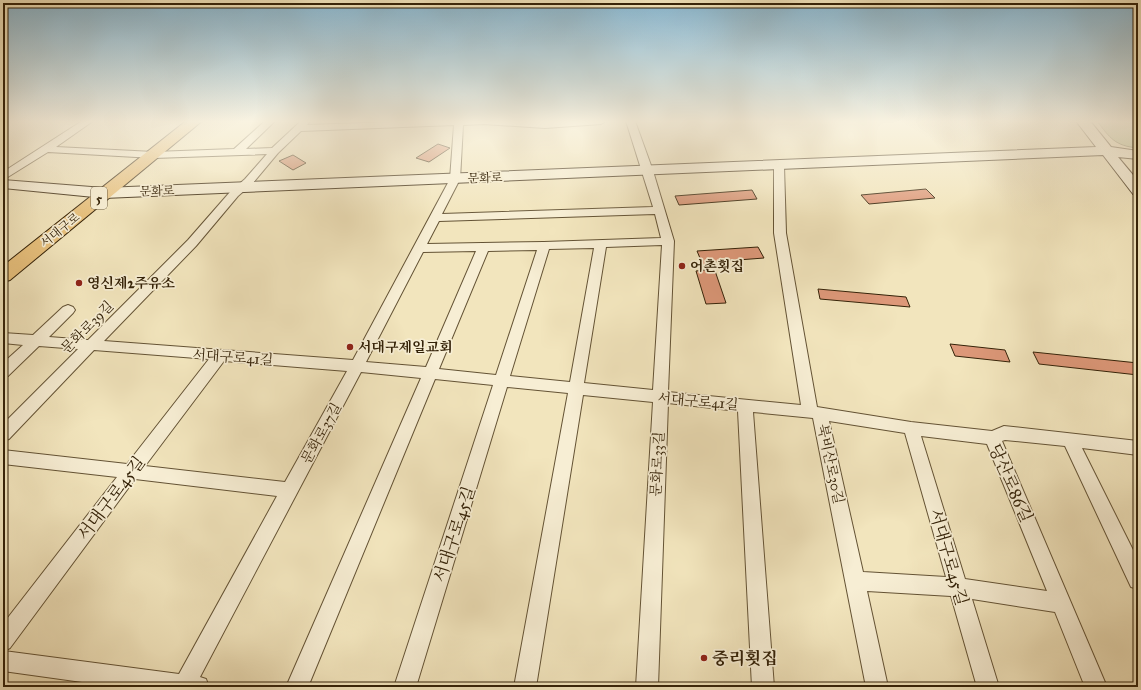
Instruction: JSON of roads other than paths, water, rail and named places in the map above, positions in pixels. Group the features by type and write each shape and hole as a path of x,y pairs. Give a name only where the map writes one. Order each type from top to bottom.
{"main road":[{"name":"문화로","path":"3,184 104,193 1079,153"},
{"path":"1108,153 1138,190"},
{"name":"문화로","path":"1126,153 1138,154"},
{"name":"서대구로","path":"3,276 104,193 154,155"}],"street":[{"path":"3,178 40,153"},
{"path":"122,153 154,155 228,153"},
{"name":"문화로39길","path":"3,434 192,243 240,188 249,182 273,153"},
{"name":"문화로","path":"455,179 457,153"},
{"name":"문화로33길","path":"642,153 668,241 647,687"},
{"path":"779,166 780,232 815,413"},
{"name":"문화로37길","path":"191,686 290,490 455,179"},
{"path":"435,218 660,210"},
{"path":"419,248 544,246 668,241"},
{"path":"525,687 601,244"},
{"path":"502,381 544,246"},
{"path":"297,687 484,247"},
{"path":"3,372 68,310"},
{"name":"서대구로41길","path":"3,338 357,366 815,413"},
{"name":"서대구로45길","path":"3,641 220,355"},
{"name":"서대구로45길","path":"405,687 502,381"},
{"path":"745,405 763,687"},
{"name":"북비산로30길","path":"877,687 855,581 815,413 911,428"},
{"name":"서대구로45길","path":"911,428 957,587 988,687"},
{"name":"당산로86길","path":"911,428 993,438 1096,687"},
{"path":"993,438 1004,433 1070,442 1138,448"},
{"path":"1070,442 1138,580"},
{"path":"3,457 290,490"},
{"path":"855,581 957,587 1062,603"},
{"path":"3,661 191,686"}],"place":[{"name":"어촌횟집","path":"682,266"},
{"name":"영신제2주유소","path":"79,283"},
{"name":"서대구제일교회","path":"350,347"},
{"name":"중리횟집","path":"704,658"}]}
